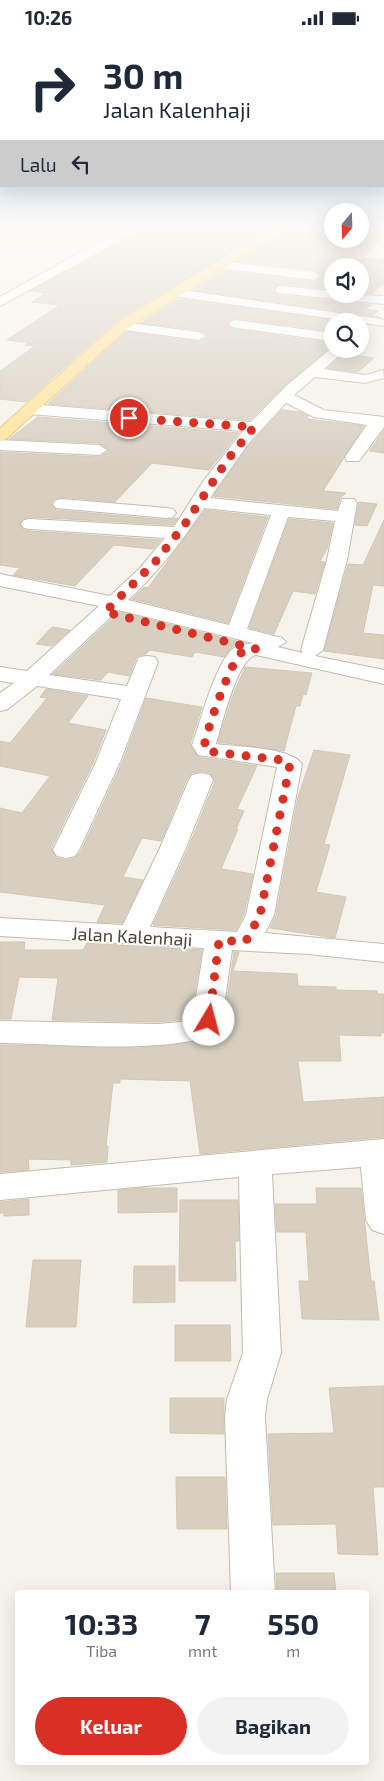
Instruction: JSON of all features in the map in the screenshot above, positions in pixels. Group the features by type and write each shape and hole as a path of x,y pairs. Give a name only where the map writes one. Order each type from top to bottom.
{"main road":[{"path":"0,436 122,326 154,306"}],"street":[{"path":"261,306 383,326"},
{"path":"236,324 324,336"},
{"path":"122,326 199,336"},
{"path":"369,331 383,326"},
{"path":"0,704 31,680 147,571 179,533 228,459 254,427 311,372 329,358"},
{"path":"311,372 365,379 383,374"},
{"path":"286,396 295,404 313,411 381,421 353,457"},
{"path":"29,409 254,427"},
{"path":"0,445 99,450"},
{"path":"62,504 195,509 346,510 337,559 312,651"},
{"path":"236,632 282,510"},
{"path":"30,524 179,533"},
{"path":"0,580 110,607 256,649 384,677"},
{"path":"0,588 236,632 312,651 384,665"},
{"path":"0,1032 158,1035 191,1032 206,1028 233,941 260,915 290,764 282,760 213,752 206,750 204,745 234,662 242,653 256,649"},
{"path":"66,850 108,762 147,662"},
{"path":"0,674 135,694"},
{"path":"132,935 172,850 201,780"},
{"name":"Jalan Kalenhaji","path":"0,927 233,941 384,953"},
{"path":"0,1187 254,1162 380,1153 384,1220"},
{"path":"253,1590 245,1402 248,1387 259,1369 262,1353 254,1162"}],"building":[{"path":"58,306 140,306 116,321 26,402 0,399 0,371 35,346 7,340"},
{"path":"167,306 233,306 324,319 324,330 236,318 231,319 227,323 231,329 324,342 324,353 285,385 250,420 48,404 126,332 199,342 207,338 207,334 199,330 141,323"},
{"path":"306,306 369,306 365,309 379,311 371,316 369,316 369,313 350,313"},
{"path":"339,358 374,358 358,372 328,368"},
{"path":"282,410 300,412 308,416 307,419 364,426 323,491 346,493 340,498 337,509 213,496 249,445"},
{"path":"38,417 239,433 209,470 152,463 115,502 62,497 54,499 51,504 56,510 167,520 178,518 173,525 30,517 22,519 20,525 24,530 30,531 161,540 153,549 114,545 75,586 13,575 20,568 0,565 0,452 99,457 109,451 99,443 9,439"},
{"path":"384,430 384,453 369,451"},
{"path":"359,502 377,504 367,526 355,525"},
{"path":"205,510 268,517 228,623 132,599 144,587 148,588"},
{"path":"289,519 333,523 327,549 320,561 325,562 315,594 293,591 274,634 249,628"},
{"path":"384,520 384,586 373,585 363,633 384,635 384,659 324,651 348,564 363,565"},
{"path":"119,612 244,643 233,646 224,657 195,652 192,657 150,650 146,654 137,656 129,676 108,672 101,680 53,674"},
{"path":"52,627 70,630 52,646 36,644"},
{"path":"245,667 312,673 306,695 303,694 300,706 296,706 284,751 218,742 233,695"},
{"path":"46,689 88,696 68,723 106,730 94,761 51,849 57,858 66,860 75,858 81,851 122,763 146,698 202,707 190,744 198,757 257,766 237,809 244,811 221,869 253,874 244,914 236,930 153,925 187,851 215,781 210,773 201,771 192,773 187,779 161,841 142,838 123,877 143,880 122,923 97,922 105,905 0,892 0,808 22,813 50,776 0,766 0,741 10,743 47,698 40,697"},
{"path":"314,750 350,755 324,844 330,845 316,892 346,897 335,938 270,928 276,915 298,797"},
{"path":"0,942 25,942 24,950 83,950 87,943 202,950 190,1019 158,1022 52,1020 58,978 19,977 11,1019 0,1019"},
{"path":"234,952 239,952 233,971 297,974 298,986 336,987 336,990 377,991 377,994 384,994 384,1033 381,1033 381,1036 339,1035 341,1061 298,1061 303,1102 384,1097 384,1137 200,1154 190,1081 120,1079 120,1083 113,1083 106,1146 108,1146 107,1162 71,1165 71,1160 28,1159 29,1170 0,1172 0,1045 138,1048 192,1043 217,1037 223,1028"},
{"path":"177,1188 177,1212 118,1213 118,1190"},
{"path":"316,1188 361,1188 371,1281 374,1281 379,1320 302,1319 299,1281 309,1281 306,1232 277,1232 275,1204 317,1204"},
{"path":"29,1199 29,1215 4,1216 4,1213 0,1213 0,1202"},
{"path":"180,1200 238,1200 239,1241 235,1241 236,1281 179,1281"},
{"path":"33,1260 81,1260 76,1327 26,1327"},
{"path":"134,1266 175,1266 175,1302 133,1303"},
{"path":"175,1325 230,1325 231,1361 175,1361"},
{"path":"384,1386 384,1487 373,1487 378,1555 338,1554 336,1524 273,1525 268,1434 334,1433 329,1388"},
{"path":"170,1398 224,1398 224,1434 170,1433"},
{"path":"176,1477 225,1477 227,1529 177,1529"},
{"path":"276,1573 334,1573 336,1590 277,1590"}],"route":[{"path":"129,418 166,419 254,427 210,484 179,533 147,571 105,612 256,649 247,650 234,662 215,711 204,748 213,752 282,760 290,764 260,915 246,941 219,941 209,1020"}]}
